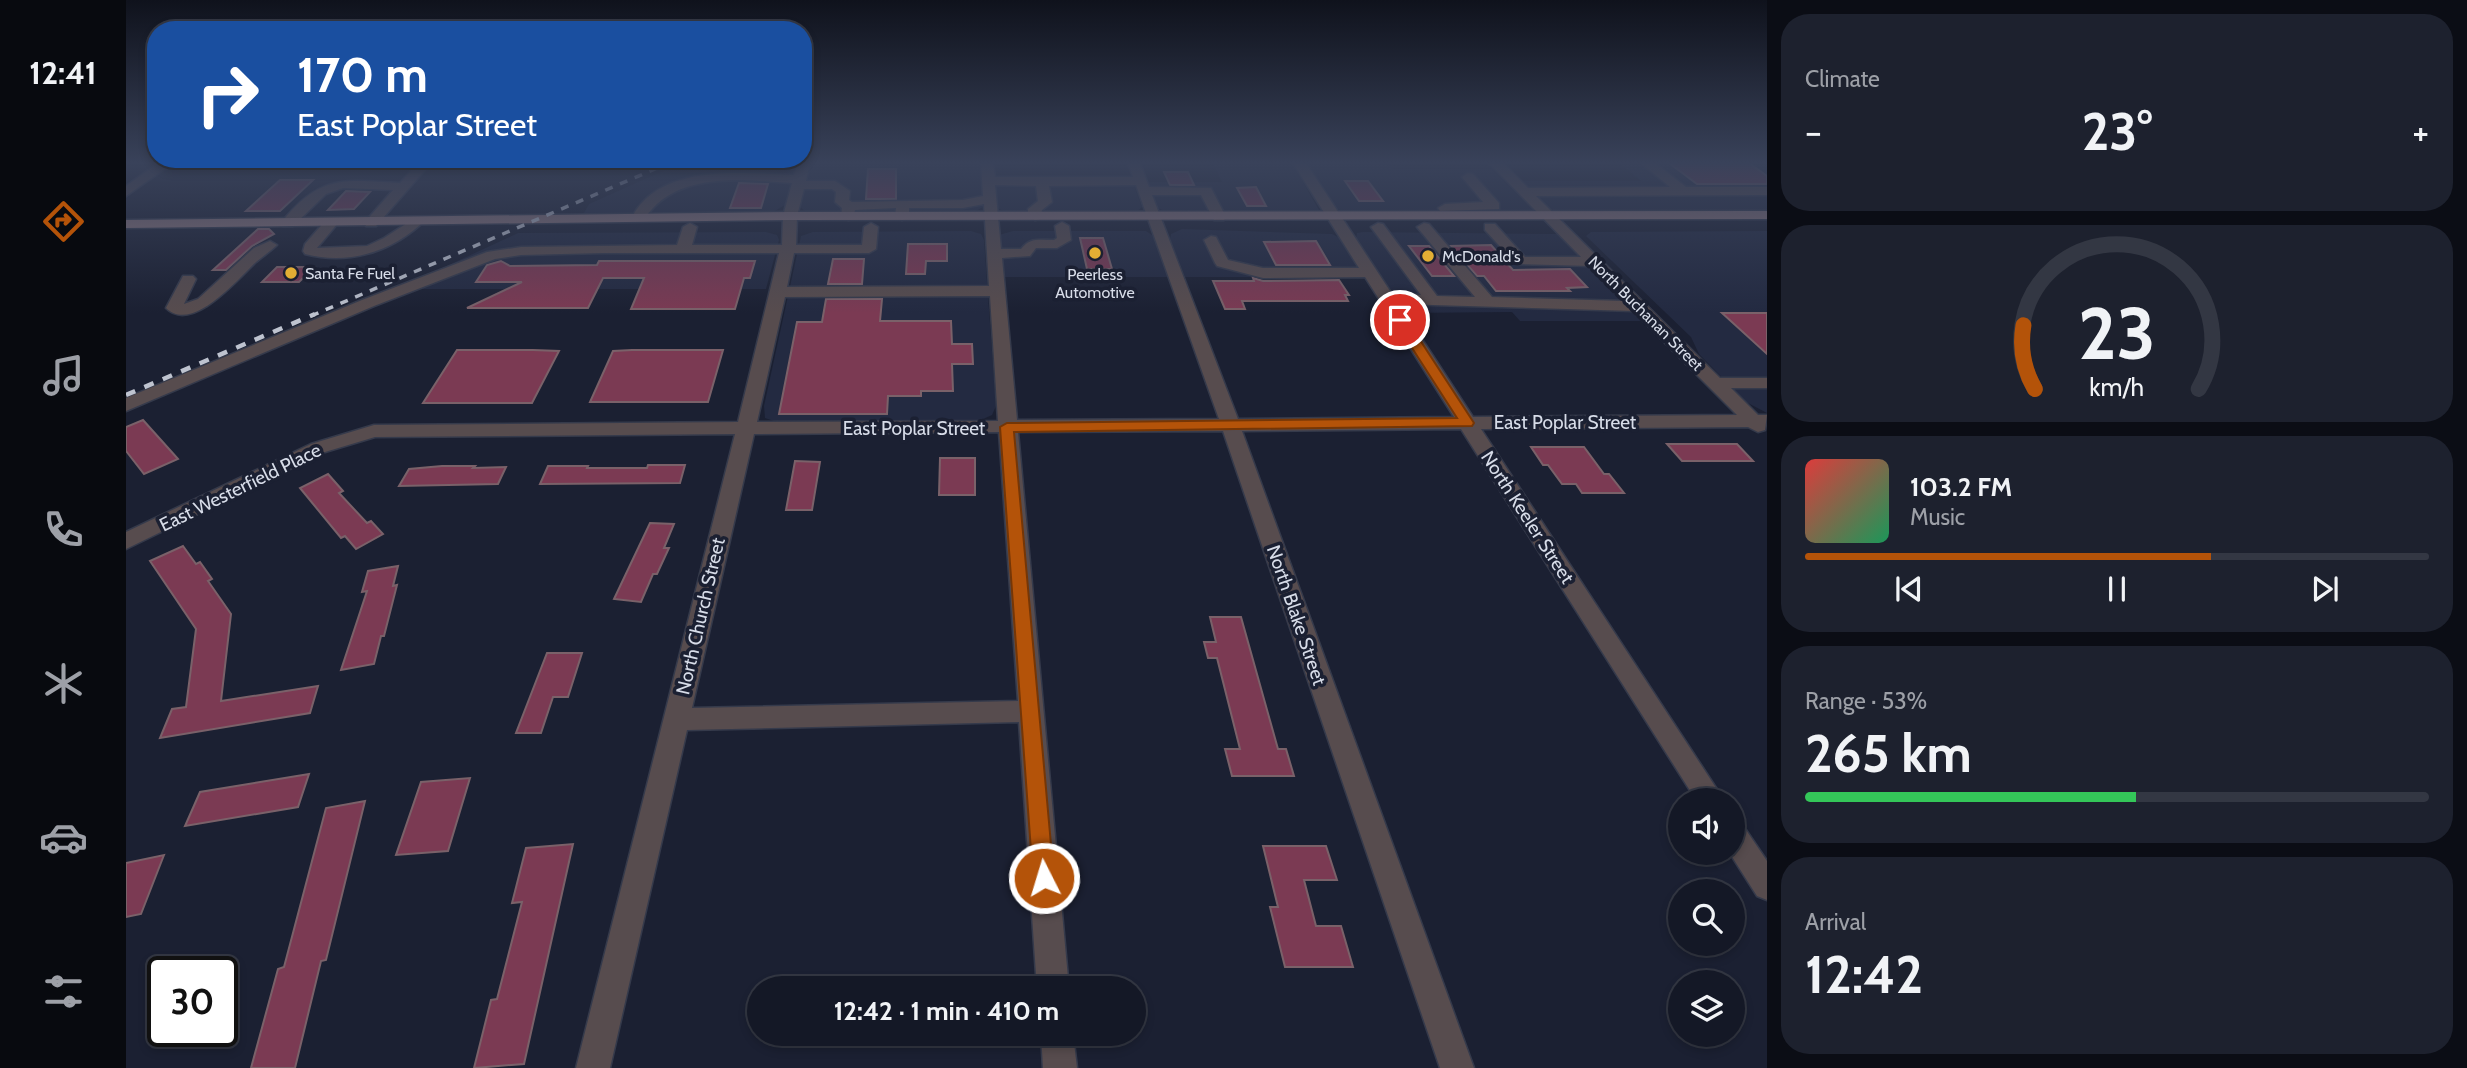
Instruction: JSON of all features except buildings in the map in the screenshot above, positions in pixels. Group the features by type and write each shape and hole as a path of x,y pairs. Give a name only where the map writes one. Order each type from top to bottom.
{"main road":[{"path":"126,224 371,223 491,218 639,217 789,231 843,213"},
{"path":"436,222 487,226 690,227 789,231 871,227 927,213"},
{"path":"1027,213 1035,216 1155,221 1556,222 1767,226"},
{"path":"1029,213 1062,226 1219,216 1337,222 1378,227 1490,227 1556,222 1767,215"}],"street":[{"path":"288,223 298,213"},
{"path":"371,223 380,213"},
{"path":"639,217 641,213"},
{"name":"North Church Street","path":"593,1068 778,292 793,213"},
{"path":"990,213 1052,976"},
{"name":"North Blake Street","path":"1152,213 1231,426 1457,1068"},
{"name":"North Keeler Street","path":"1331,213 1703,788"},
{"name":"North Buchanan Street","path":"1546,213 1716,383 1760,421 1767,435"},
{"path":"331,223 310,250 318,253 366,252 390,243 415,222"},
{"path":"994,254 1025,253 1032,244 1057,244 1064,240 1062,226"},
{"path":"683,249 690,227"},
{"path":"126,405 368,303 492,255 521,251 683,249 789,231 869,250 871,227"},
{"path":"1378,227 1433,300"},
{"path":"1424,227 1488,302"},
{"path":"1490,227 1521,261 1595,262"},
{"path":"1210,240 1222,263 1264,273 1369,272"},
{"path":"188,279 174,309 191,309 204,302 259,250 270,245"},
{"path":"778,292 996,291"},
{"path":"1387,299 1639,306"},
{"path":"1716,383 1767,383"},
{"name":"East Poplar Street","path":"355,436 396,431 1760,421"},
{"name":"East Westerfield Place","path":"126,541 318,448 355,436"},
{"path":"676,719 1029,711"},
{"path":"1745,853 1767,886"},
{"path":"1058,1046 1060,1068"}],"shaded area":[{"path":"1182,229 1332,234 1340,238 1365,277 1185,277 1170,239 1171,234"},
{"path":"971,231 981,234 984,240 996,406 992,415 981,420 966,421 777,422 765,418 764,406 801,236 813,232"},
{"path":"1013,231 1146,231 1155,237 1168,277 1000,277 999,235"},
{"path":"1767,231 1767,413 1746,402 1699,354 1691,337 1586,236 1591,232"},
{"path":"766,232 777,235 779,240 766,289 420,289 410,283 518,233"},
{"path":"1357,233 1557,234 1646,321 1520,321 1512,312 1404,313 1356,238"}],"railway":[{"path":"311,316 552,213"},
{"path":"126,395 315,314"}],"place":[{"name":"Peerless Automotive","path":"1095,253"},
{"name":"McDonald's","path":"1428,256"},
{"name":"Santa Fe Fuel","path":"291,273"}],"route":[{"path":"1044,878 1007,427 1467,423 1400,320"}]}
